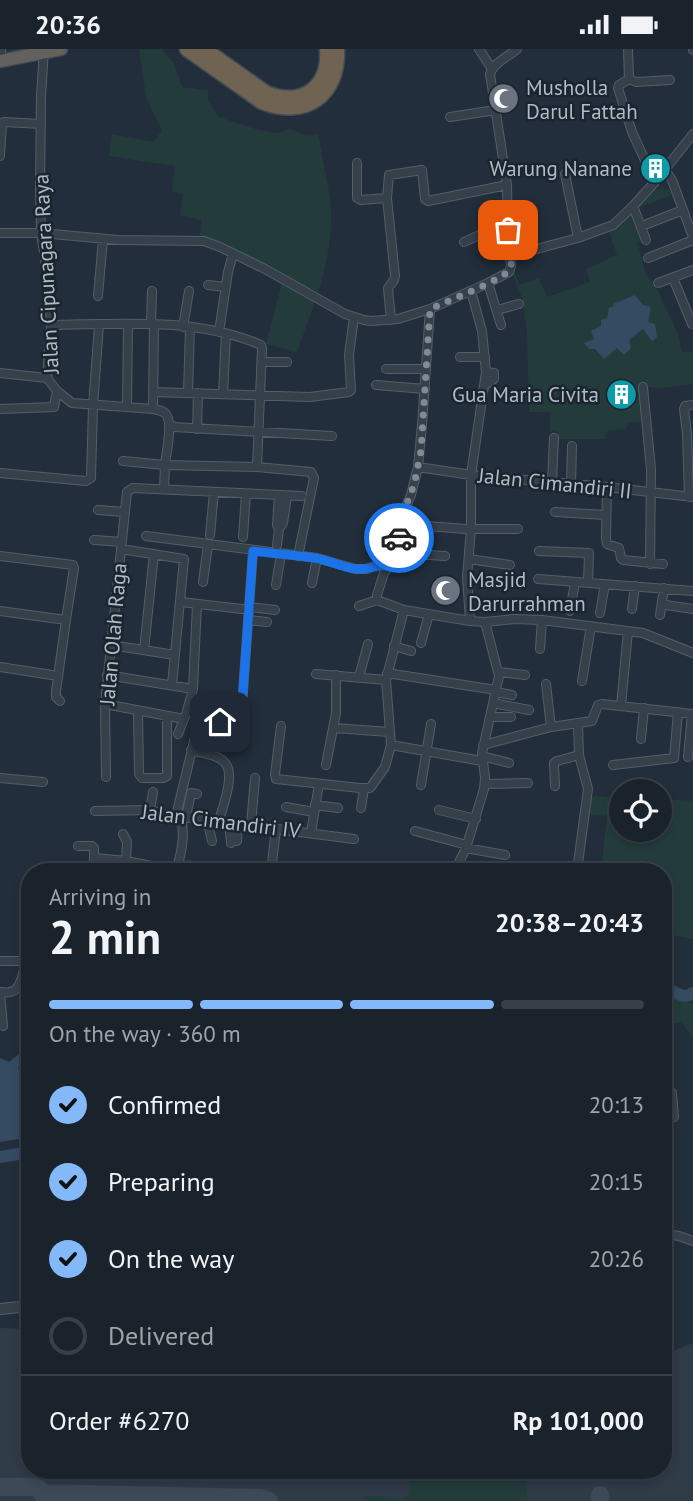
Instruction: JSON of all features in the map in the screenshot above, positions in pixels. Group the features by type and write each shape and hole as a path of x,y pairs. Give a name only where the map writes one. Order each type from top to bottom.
{"highway":[{"path":"0,54 15,49"},
{"path":"0,54 61,49"},
{"path":"187,49 262,102 288,109 312,102 328,87 337,67 337,49"},
{"path":"204,49 266,93 288,99 307,94 320,81 327,65 327,49"}],"street":[{"path":"479,49 492,69"},
{"path":"0,233 204,241 265,269 354,317 370,321 391,320 430,309 509,272 512,266 508,230 508,185 490,75 492,69 517,49"},
{"path":"628,49 629,79"},
{"name":"Jalan Cipunagara Raya","path":"44,51 40,187 41,233 51,325 47,378 57,391 72,403 153,409"},
{"path":"629,79 636,82 670,80"},
{"path":"629,79 618,85 618,88 632,132 655,182"},
{"path":"450,117 496,110"},
{"path":"0,156 2,123 41,124"},
{"path":"510,256 578,238 612,225 633,207 693,134"},
{"path":"357,163 357,198 387,198"},
{"path":"391,320 388,288 395,276 387,198 390,174 422,170 425,198 428,201 508,185"},
{"path":"665,170 672,180 683,210 693,253"},
{"path":"565,174 578,238"},
{"path":"633,207 646,240"},
{"path":"647,224 683,210"},
{"path":"464,242 482,233 508,230"},
{"path":"98,296 103,239"},
{"path":"648,258 692,240"},
{"path":"223,394 222,333 225,287 233,254"},
{"path":"658,283 693,270"},
{"path":"673,278 691,324"},
{"path":"488,283 501,325"},
{"path":"208,285 225,287"},
{"path":"152,291 153,409 164,412 170,424 164,489 302,496"},
{"path":"188,393 186,327 189,291"},
{"path":"470,621 467,577 471,475 486,372 482,331 471,291"},
{"path":"497,310 519,304"},
{"path":"377,600 384,573 396,553 401,524 418,467 430,309"},
{"path":"153,392 310,397 349,392 349,355 354,317"},
{"path":"51,325 152,323 222,333 261,345 257,467"},
{"path":"127,407 128,324"},
{"path":"0,473 89,481 99,325"},
{"path":"460,357 485,357"},
{"path":"262,362 287,362"},
{"path":"387,369 426,369"},
{"path":"0,373 47,378"},
{"path":"376,386 425,389"},
{"path":"643,387 651,462 650,564"},
{"path":"0,409 54,407 57,391"},
{"path":"197,429 198,393"},
{"path":"689,407 691,497"},
{"path":"170,424 174,427 197,429 332,436"},
{"path":"552,482 554,438"},
{"path":"570,485 572,446"},
{"path":"123,461 311,472 314,478 298,556"},
{"name":"Jalan Cimandiri II","path":"418,467 471,475 691,497"},
{"path":"607,487 607,544 619,548 621,559 663,564"},
{"name":"Jalan Olah Raga","path":"106,777 107,675 127,492 133,488 164,489"},
{"path":"210,535 214,492"},
{"path":"243,537 246,494"},
{"path":"278,545 279,529 283,523 283,496"},
{"path":"98,510 125,512"},
{"path":"555,512 606,515"},
{"path":"401,524 518,529"},
{"path":"146,536 317,558 355,569 367,569 376,565 389,566"},
{"path":"94,540 184,559 172,685"},
{"path":"203,582 208,545"},
{"path":"178,863 184,832 181,816 195,737 198,735 216,738 223,706 242,706 248,620 245,608 253,551"},
{"path":"539,551 589,553 589,583"},
{"path":"396,553 445,556"},
{"path":"144,650 153,554"},
{"path":"276,585 281,554"},
{"path":"0,556 73,565 56,696 60,701"},
{"path":"312,583 317,558"},
{"path":"469,559 510,565"},
{"path":"538,579 693,591"},
{"path":"570,611 575,582"},
{"path":"600,613 604,584"},
{"path":"632,609 635,586"},
{"path":"660,615 664,588"},
{"path":"359,606 377,600 404,610 470,621 542,619 643,633 693,653"},
{"path":"181,602 275,610"},
{"path":"178,734 192,689 197,604"},
{"path":"666,605 693,609"},
{"path":"281,726 276,779 364,789 370,787 385,767 391,745 387,677 404,610"},
{"path":"0,611 66,620"},
{"path":"421,643 429,614"},
{"path":"540,649 542,619"},
{"path":"248,620 267,622"},
{"path":"459,863 476,819 485,784 483,745 499,672 485,622"},
{"path":"582,681 591,626"},
{"path":"621,706 628,631"},
{"path":"359,677 368,644"},
{"path":"111,645 175,655"},
{"path":"394,646 411,651"},
{"path":"0,667 58,676"},
{"path":"499,672 525,675"},
{"path":"316,674 387,677 512,695"},
{"path":"107,675 192,689"},
{"path":"326,765 334,728 336,675"},
{"path":"547,684 551,727"},
{"path":"493,703 528,711"},
{"path":"105,704 184,719"},
{"path":"483,745 551,727 592,722 598,705 621,706 692,714 688,757"},
{"path":"641,739 644,708"},
{"path":"138,710 139,774 142,778 167,776 167,716"},
{"path":"613,765 673,759 678,712"},
{"path":"490,717 511,717"},
{"path":"421,785 431,724"},
{"path":"578,724 579,755 588,789 578,863"},
{"path":"334,728 389,732"},
{"path":"391,745 509,763"},
{"path":"191,750 220,759 226,764 229,784 219,820"},
{"path":"555,786 554,763 579,755"},
{"path":"0,778 43,782"},
{"path":"251,825 255,778"},
{"path":"485,784 528,783"},
{"name":"Jalan Cimandiri IV","path":"95,811 150,810 311,833 319,784"},
{"path":"361,808 364,789"},
{"path":"150,810 153,792"},
{"path":"181,816 191,793 197,794"},
{"path":"286,807 338,808"},
{"path":"439,810 476,819"},
{"path":"206,819 212,841"},
{"path":"233,822 234,842"},
{"path":"272,863 275,829"},
{"path":"415,831 466,847 505,855"},
{"path":"311,833 354,839"},
{"path":"123,834 127,842 126,861"},
{"path":"78,846 93,846 95,863"},
{"path":"95,858 139,863"},
{"path":"0,961 21,961"},
{"path":"2,1027 0,992 10,993 16,989 21,977"},
{"path":"672,1093 674,1117"},
{"path":"672,1236 693,1241"},
{"path":"0,1308 21,1307"}],"shaded area":[{"path":"0,1328 21,1329 21,1479 672,1479 672,1351 693,1343 693,1501 0,1501"}],"green space":[{"path":"139,49 162,49 174,63 182,87 208,90 208,101 219,117 259,130 279,133 289,128 306,136 318,134 330,199 330,238 311,315 297,352 266,344 284,275 249,256 200,236 201,220 180,215 183,194 172,191 175,166 109,156 112,134 153,142 162,131 146,97"},
{"path":"663,187 664,191 670,189 672,195 638,208 655,190"},
{"path":"634,209 645,239 637,242 646,274 658,291 678,334 682,352 693,351 693,384 663,388 645,387 645,383 640,383 643,422 629,423 625,429 607,431 605,439 558,439 556,431 550,432 550,412 529,412 527,332 522,298 511,270 512,266 519,285 539,278 547,297 590,282 586,269 617,255 608,229"},
{"path":"590,796 609,797 609,842 672,842 672,800 693,801 693,939 672,936 672,863 602,863 607,816 589,814"},
{"path":"672,994 693,1004 693,1038 682,1023 672,1024"},
{"path":"411,1479 526,1479 527,1501 363,1501 363,1496 399,1499 408,1496"}],"water":[{"path":"635,295 643,305 651,307 648,322 655,324 657,337 652,341 643,329 629,340 631,348 624,355 617,348 604,359 595,349 589,349 584,343 594,339 591,331 601,326 601,320 607,318 609,308 614,306 613,304"},
{"path":"19,1054 21,1138 0,1142 0,1058 9,1062"}],"waterway":[{"path":"672,991 685,996 693,993"},
{"path":"0,1157 21,1154"}],"taxiway":[{"path":"0,1487 37,1487 42,1493 261,1498 269,1501"},
{"path":"600,1495 600,1501"}],"way so far":[{"path":"399,538 421,451 430,309 509,272 512,266 508,230"}],"place":[{"name":"Musholla Darul Fattah","path":"503,99"},
{"name":"Warung Nanane","path":"655,168"},
{"name":"Gua Maria Civita","path":"622,394"},
{"name":"Masjid Darurrahman","path":"445,591"}],"route":[{"path":"220,722 223,706 242,706 253,551 317,558 339,563 344,567 367,569 376,565 389,566 394,559 399,538"}]}
